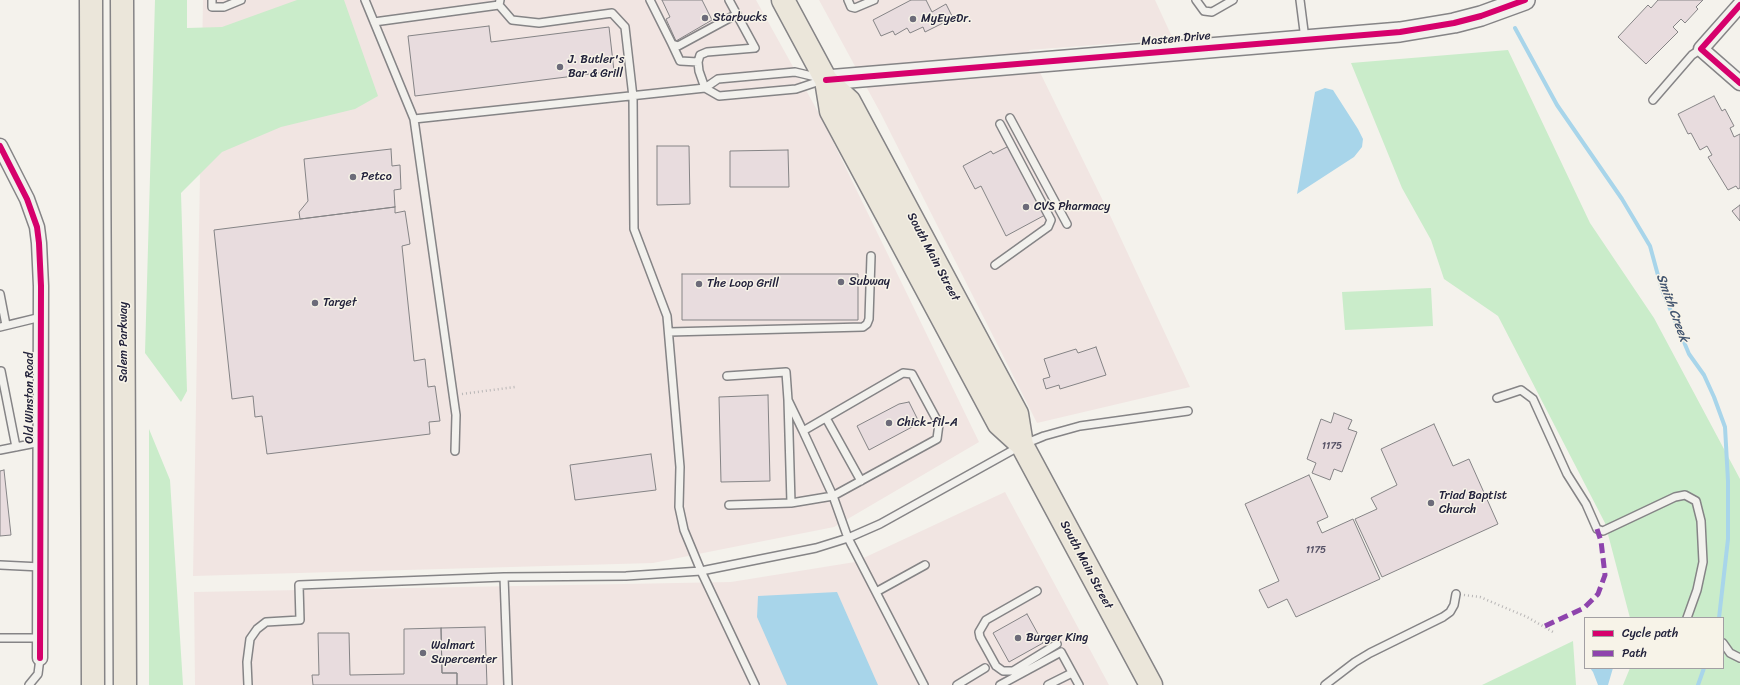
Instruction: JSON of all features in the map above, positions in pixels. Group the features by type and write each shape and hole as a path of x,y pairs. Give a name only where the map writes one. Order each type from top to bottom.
{"main road":[{"path":"91,0 94,685"},
{"name":"Salem Parkway","path":"122,0 125,685"},
{"name":"South Main Street","path":"783,0 826,80 831,111 905,250 999,424 1022,445 1151,685"}],"street":[{"name":"Masten Drive","path":"826,80 1305,40 1427,28 1481,16 1525,0"},
{"path":"1740,5 1701,49 1740,84"},
{"name":"Old Winston Road","path":"0,146 18,180 37,228 41,260 40,658"}],"lane":[{"path":"212,0 212,7 241,0"},
{"path":"365,0 414,120 456,415 455,451"},
{"path":"650,0 680,61 698,62"},
{"path":"729,0 755,48 707,52 700,55 698,62 705,88 719,96 796,89 826,80"},
{"path":"848,0 851,7 855,8 874,0"},
{"path":"1196,0 1204,11 1212,12 1233,0"},
{"path":"1300,0 1305,40"},
{"path":"374,22 499,3 512,20 539,23 612,13 625,27 634,97 634,229 668,316 680,467 679,507 684,530 701,571 755,685"},
{"path":"672,44 678,46 737,14"},
{"path":"1653,100 1692,55 1701,49"},
{"path":"414,120 705,88 718,79 795,72 826,80"},
{"path":"1010,118 1067,224"},
{"path":"996,265 1048,227 1051,220 1000,124"},
{"path":"669,332 863,327 867,324 869,319 871,256"},
{"path":"0,294 3,326 41,317"},
{"path":"1,371 16,447"},
{"path":"727,376 786,372 791,503"},
{"path":"730,505 791,503 833,496 937,440 939,424 912,374 903,373 803,432"},
{"path":"1498,398 1521,390 1533,399 1567,474 1586,504 1597,529 1603,531 1675,497 1685,495 1696,501 1701,521 1703,562 1697,590 1687,617"},
{"path":"788,400 833,496 848,538 924,685"},
{"path":"248,685 247,662 250,639 256,629 266,622 300,620 300,585 504,577 626,576 701,571 816,548 848,538 880,524 1022,445 1044,436 1075,427 1188,411"},
{"path":"826,418 861,481"},
{"path":"0,450 41,442"},
{"path":"876,592 925,564"},
{"path":"0,565 40,567"},
{"path":"504,577 508,685"},
{"path":"1037,591 986,620 979,632 980,636 996,666 1003,671 1013,671 1057,644"},
{"path":"1325,685 1355,662 1370,653 1443,617 1450,612 1454,605 1456,594"},
{"path":"0,638 40,638"},
{"path":"1724,644 1730,653 1740,658"},
{"path":"1000,685 1061,652 1079,685"},
{"path":"29,685 38,674 40,658"},
{"path":"957,685 985,668"},
{"path":"1048,685 1072,673"}],"path":[{"path":"453,395 515,387"},
{"path":"1456,594 1480,597 1527,617 1553,632"}],"shaded area":[{"path":"203,0 756,0 822,119 979,442 834,527 653,563 193,576"},
{"path":"819,0 1155,0 1173,39 1029,50 1108,211 1190,387 1037,423 880,112"},
{"path":"1005,492 1109,685 195,685 194,592 731,582 855,562"}],"green space":[{"path":"155,0 187,0 187,28 222,27 297,0 344,0 378,96 355,109 281,127 222,152 181,193 187,391 181,402 145,353"},
{"path":"1508,50 1590,223 1654,318 1740,479 1740,685 1623,685 1630,669 1724,669 1724,617 1630,617 1605,523 1498,316 1444,279 1431,240 1402,188 1351,63"},
{"path":"1431,288 1433,326 1345,330 1342,292"},
{"path":"149,429 170,480 183,685 149,685"},
{"path":"1573,641 1576,685 1482,685"}],"water":[{"path":"1325,88 1333,90 1358,129 1363,139 1362,147 1354,157 1297,194 1315,92"},
{"path":"837,592 878,685 787,685 757,617 758,596"},
{"path":"1591,669 1613,669 1608,685 1598,685"}],"building":[{"path":"662,0 702,0 712,20 676,41 666,19 670,17"},
{"name":"MyEyeDr.","path":"911,0 926,0 932,12 946,4 953,18 925,32 923,27 910,33 907,28 895,35 893,31 881,36 873,20"},
{"path":"1658,0 1703,0 1696,7 1698,9 1685,23 1681,19 1673,27 1678,32 1646,64 1618,37 1648,5 1651,8"},
{"path":"489,26 491,42 609,27 614,71 415,96 408,36"},
{"path":"1714,96 1722,111 1725,109 1734,126 1730,128 1734,137 1740,134 1740,188 1738,189 1736,186 1728,190 1708,157 1712,155 1707,146 1700,150 1691,133 1688,134 1678,114"},
{"path":"657,146 689,146 690,204 657,205"},
{"name":"CVS Pharmacy","path":"1009,146 1045,215 1006,236 981,186 975,189 963,166 991,151 993,154"},
{"name":"Petco","path":"391,149 392,166 400,165 401,189 394,190 395,207 300,219 299,212 308,201 304,159"},
{"path":"788,150 789,187 730,187 730,151"},
{"path":"1740,205 1740,221 1732,211"},
{"name":"Target","path":"395,207 395,213 405,211 410,244 402,246 414,361 425,359 428,387 435,386 440,421 429,422 430,434 267,454 262,416 255,417 253,396 232,399 214,230"},
{"path":"682,274 858,274 858,320 682,320"},
{"path":"1096,347 1106,375 1060,389 1059,385 1046,389 1043,379 1050,377 1044,359 1076,349 1078,353"},
{"path":"768,395 770,481 721,482 719,397"},
{"name":"Chick-fil-A","path":"909,402 918,420 912,427 869,450 857,426 899,404"},
{"path":"1334,413 1352,420 1348,429 1357,432 1342,472 1334,469 1330,480 1312,473 1316,463 1307,459 1321,419 1331,423"},
{"name":"Triad Baptist Church","path":"1434,424 1453,466 1469,459 1498,524 1382,577 1355,519 1377,509 1371,498 1397,485 1381,449"},
{"path":"651,454 656,490 575,500 570,465"},
{"path":"4,470 11,535 0,536 0,471"},
{"path":"1309,475 1328,517 1317,522 1322,533 1353,519 1380,579 1296,617 1287,599 1268,608 1259,590 1279,581 1245,504"},
{"name":"Burger King","path":"1027,614 1043,643 1009,662 993,633"},
{"path":"485,627 487,685 457,685 457,673 442,673 441,628"},
{"name":"Walmart Supercenter","path":"441,628 442,673 457,673 457,685 313,685 312,675 319,675 318,633 349,633 350,675 404,674 404,629"}],"waterway":[{"name":"Smith Creek","path":"1515,28 1557,105 1622,199 1650,246 1662,290 1689,354 1704,375 1725,427 1728,481 1728,539 1719,617"},
{"name":"Smith Creek","path":"1698,685 1704,669"}],"marked path":[{"path":"1545,626 1584,608 1598,594 1605,575 1601,541 1597,529"}],"cycle path":[{"path":"826,80 1400,32 1454,23 1481,16 1525,0"},
{"path":"1740,5 1701,49 1740,83"},
{"path":"0,146 27,199 37,227 39,243 41,286 40,658"}],"place":[{"name":"Starbucks","path":"705,18"},
{"name":"MyEyeDr.","path":"913,19"},
{"name":"J. Butler's Bar & Grill","path":"560,67"},
{"name":"Petco","path":"353,177"},
{"name":"CVS Pharmacy","path":"1026,207"},
{"name":"Subway","path":"841,282"},
{"name":"The Loop Grill","path":"699,284"},
{"name":"Target","path":"315,303"},
{"name":"Chick-fil-A","path":"889,423"},
{"name":"Triad Baptist Church","path":"1431,503"},
{"name":"Burger King","path":"1018,638"},
{"name":"Walmart Supercenter","path":"423,653"}]}
